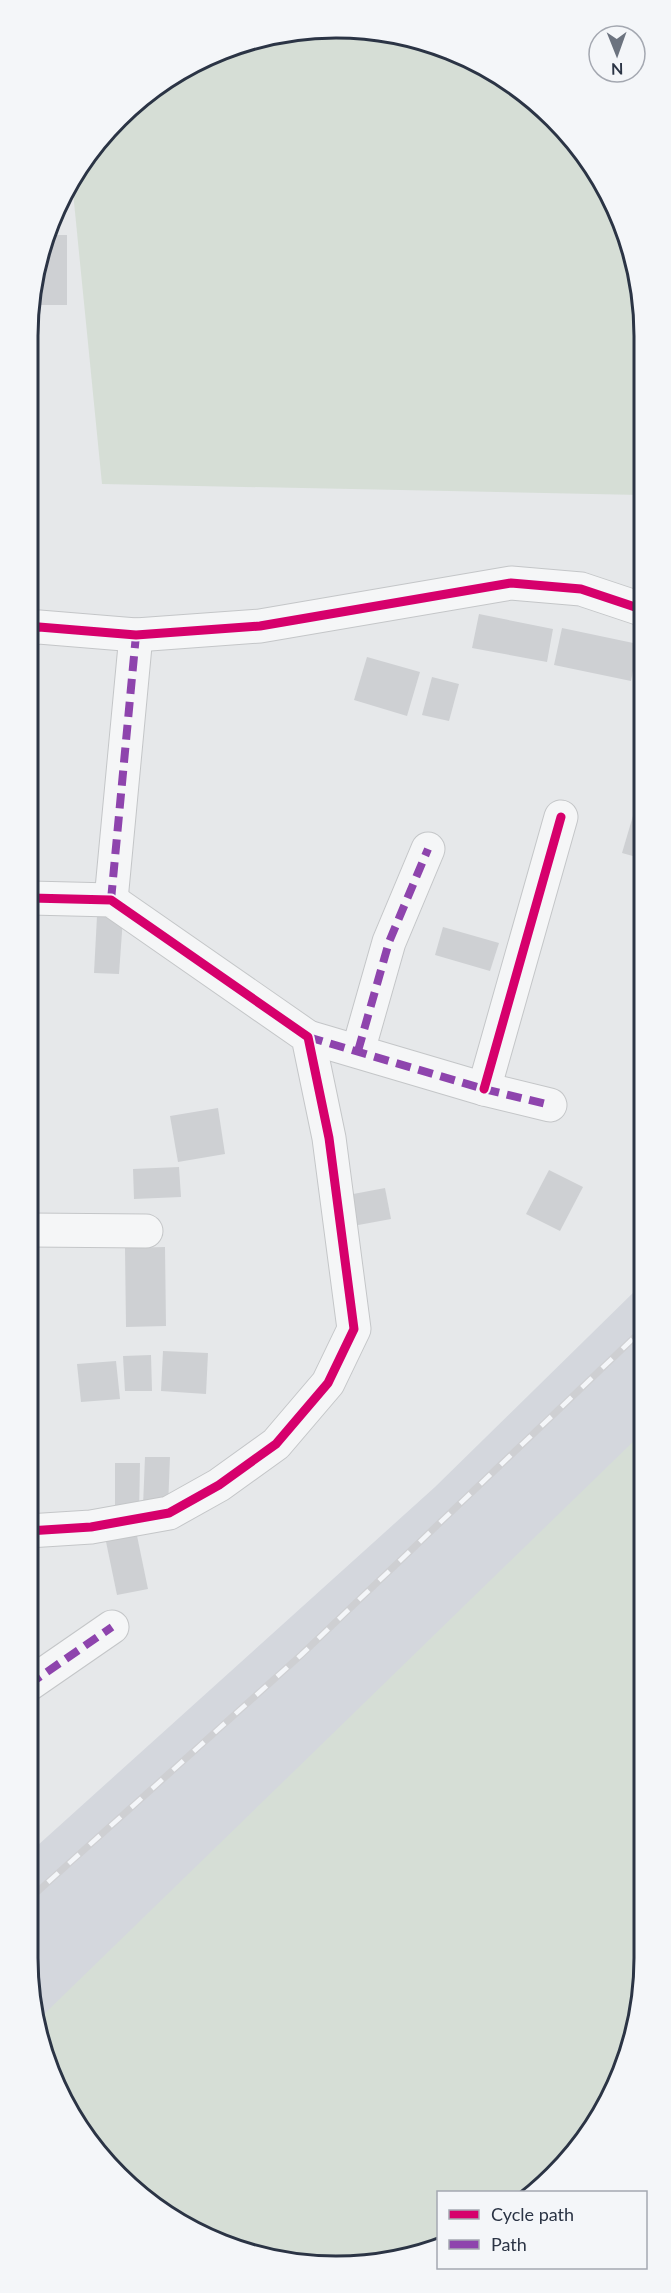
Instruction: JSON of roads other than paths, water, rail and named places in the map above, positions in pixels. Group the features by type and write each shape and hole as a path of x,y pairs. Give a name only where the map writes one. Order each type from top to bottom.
{"street":[{"path":"38,627 136,635 260,626 511,583 581,589 634,607"},
{"path":"111,900 136,635"},
{"path":"484,1089 561,817"},
{"path":"358,1051 390,942 428,849"},
{"path":"38,898 111,900 308,1037 484,1089 550,1105"},
{"path":"38,1531 91,1527 169,1514 219,1485 276,1444 328,1383 354,1329 329,1138 308,1037"},
{"path":"38,1230 146,1231"},
{"path":"38,1678 112,1627"}],"railway":[{"path":"38,1891 301,1655 634,1338"}]}
